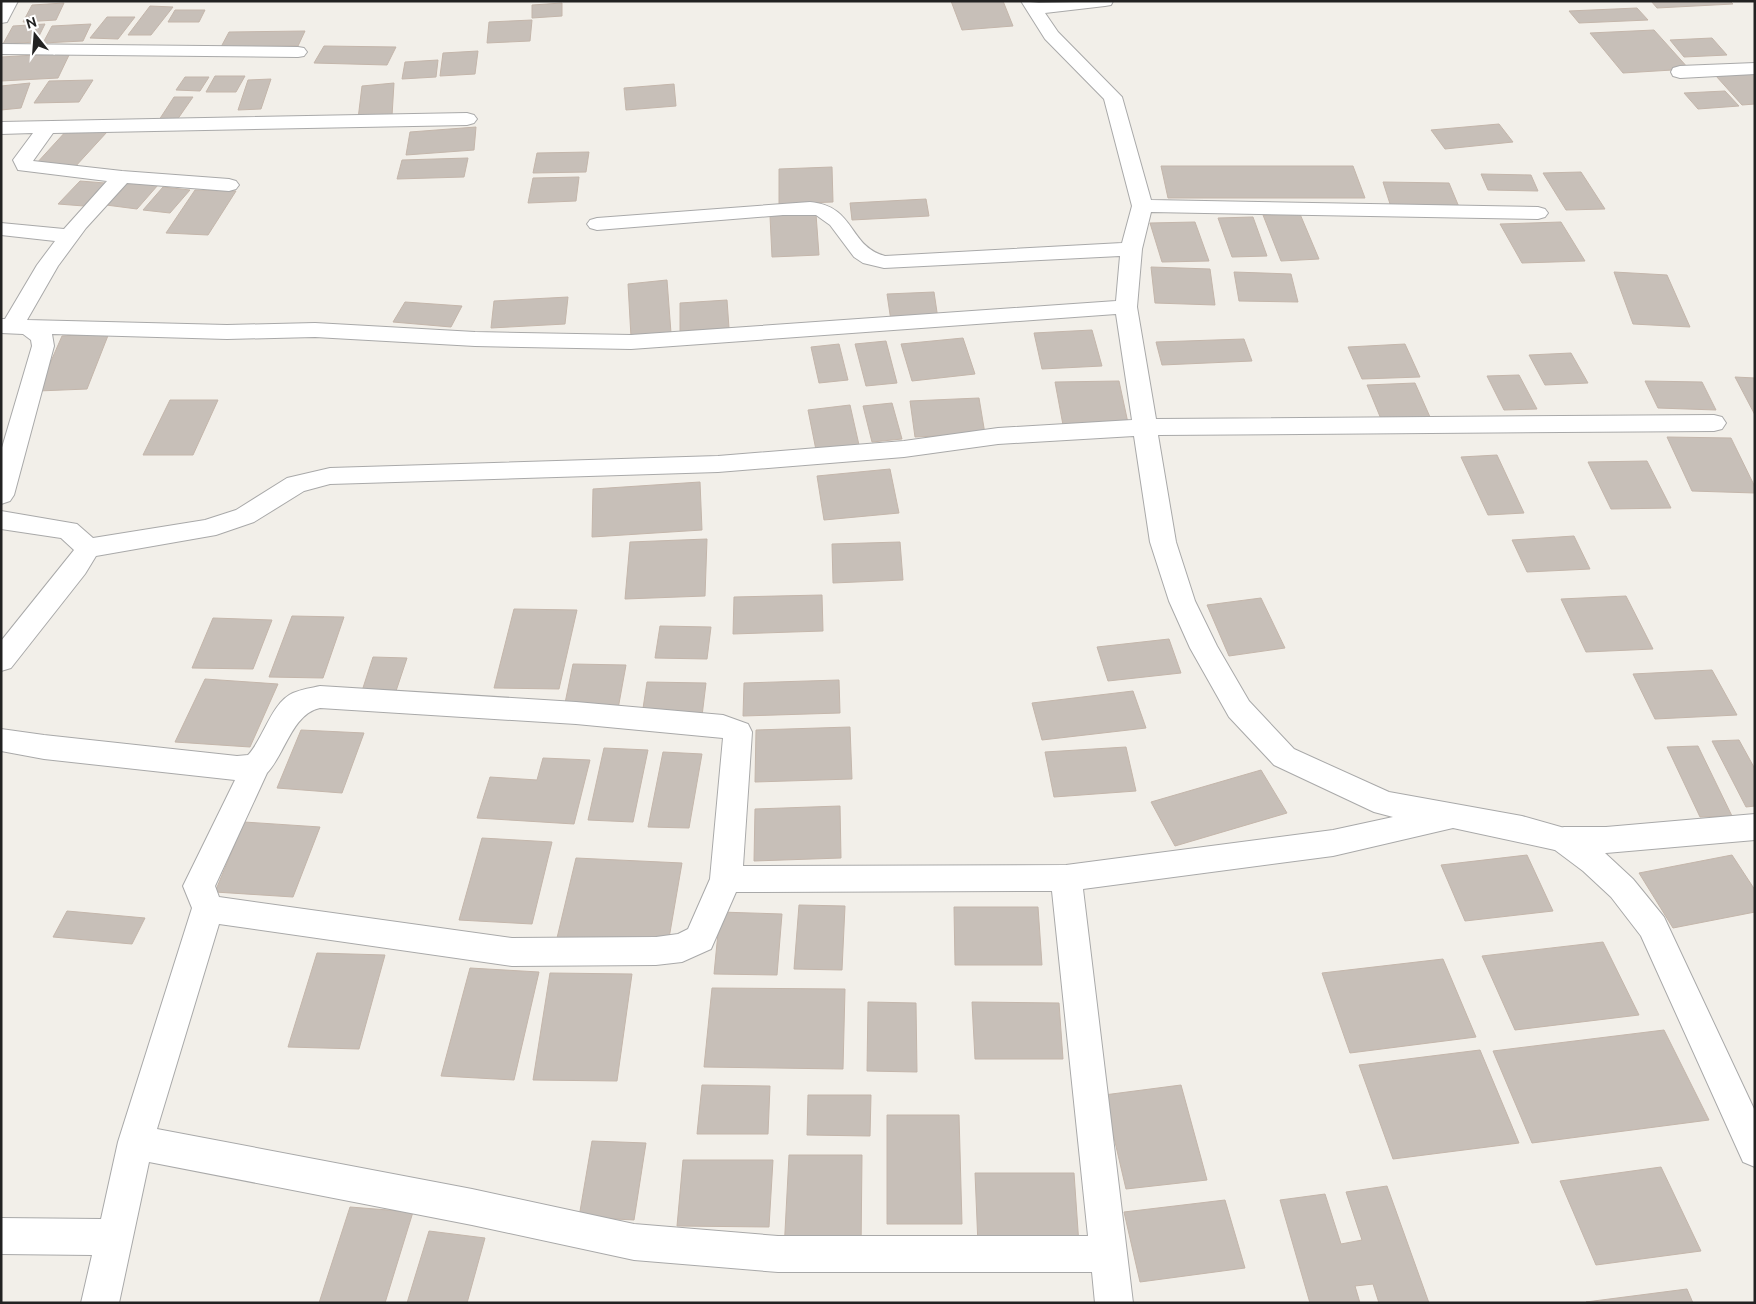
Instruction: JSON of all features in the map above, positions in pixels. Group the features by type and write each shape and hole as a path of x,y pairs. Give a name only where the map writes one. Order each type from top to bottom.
{"street":[{"path":"1,18 9,1"},
{"path":"1104,1 1031,5 1051,36 1113,97 1142,206 1131,249 1126,307 1163,542 1182,601 1204,648 1239,709 1284,757 1385,803 1522,829 1564,840 1606,840 1755,827"},
{"path":"1,49 298,52"},
{"path":"1680,72 1755,68"},
{"path":"1,128 467,119"},
{"path":"47,128 27,153 23,160 25,166 122,177 229,185"},
{"path":"13,327 48,265 70,236 122,177"},
{"path":"1142,206 1538,213"},
{"path":"597,224 821,209 830,214 858,252 871,260 884,262 1131,249"},
{"path":"1,230 70,236"},
{"path":"13,327 227,332 315,330 475,339 630,342 1126,307"},
{"path":"1,495 43,346 42,337 13,327"},
{"path":"1,661 76,567 88,548 207,529 246,516 296,484 330,476 718,464 904,449 998,436 1145,427 1714,423"},
{"path":"1,520 68,530 88,548"},
{"path":"100,1303 136,1142 208,908 199,886 256,766 267,754 289,713 302,701 320,697 576,713 723,726 738,732 726,879 700,939 682,948 656,951 512,952 242,915 208,908"},
{"path":"1,740 44,747 237,768 256,766"},
{"path":"726,879 1066,878 1333,843 1453,816"},
{"path":"1564,840 1594,862 1622,888 1653,928 1755,1150"},
{"path":"1066,878 1114,1303"},
{"path":"136,1142 472,1207 634,1242 778,1254 1108,1254"},
{"path":"1,1236 115,1236"}],"building":[{"path":"951,1 1003,1 1013,26 962,30"},
{"path":"1651,1 1730,1 1733,4 1657,8"},
{"path":"64,3 56,20 23,22 32,5"},
{"path":"562,3 562,16 532,18 532,5"},
{"path":"150,6 173,7 151,35 128,35"},
{"path":"1637,8 1648,20 1579,23 1569,11"},
{"path":"175,10 205,10 199,22 168,22"},
{"path":"107,17 135,17 118,39 90,38"},
{"path":"532,20 530,41 487,43 489,22"},
{"path":"45,24 36,42 3,44 13,26"},
{"path":"91,24 83,41 43,43 52,26"},
{"path":"1654,30 1689,69 1623,73 1590,33"},
{"path":"305,31 298,46 221,47 229,32"},
{"path":"1712,38 1727,55 1684,57 1670,40"},
{"path":"324,46 396,47 387,65 314,63"},
{"path":"478,51 475,74 440,76 443,53"},
{"path":"70,53 58,78 1,81 1,57"},
{"path":"438,60 436,77 402,79 405,62"},
{"path":"1755,74 1755,104 1742,105 1716,76"},
{"path":"215,76 245,76 236,92 206,92"},
{"path":"185,77 209,77 200,91 176,90"},
{"path":"271,79 261,109 238,110 248,80"},
{"path":"93,80 79,102 34,103 49,81"},
{"path":"30,83 21,108 1,110 1,86"},
{"path":"394,83 392,116 358,119 362,86"},
{"path":"674,84 676,106 626,110 624,88"},
{"path":"1725,91 1739,106 1698,109 1684,93"},
{"path":"174,97 193,97 177,120 159,120"},
{"path":"1499,124 1513,142 1445,149 1431,130"},
{"path":"476,127 474,150 406,155 410,132"},
{"path":"68,129 107,132 74,168 35,165"},
{"path":"589,152 586,172 533,173 537,153"},
{"path":"468,158 464,177 397,179 402,160"},
{"path":"1161,166 1353,166 1365,198 1168,198"},
{"path":"832,167 833,202 779,204 779,169"},
{"path":"1581,172 1605,209 1566,210 1543,173"},
{"path":"1481,174 1531,175 1538,191 1488,190"},
{"path":"579,177 576,201 528,203 533,178"},
{"path":"80,181 105,183 84,206 58,204"},
{"path":"128,182 158,185 137,209 106,205"},
{"path":"1383,182 1449,183 1459,207 1391,207"},
{"path":"163,187 190,190 170,213 143,210"},
{"path":"195,190 236,191 208,235 166,233"},
{"path":"926,199 929,216 852,220 850,203"},
{"path":"816,214 819,255 772,257 770,216"},
{"path":"1300,214 1319,259 1281,261 1263,215"},
{"path":"1253,217 1267,256 1232,257 1218,218"},
{"path":"1195,222 1209,261 1162,262 1150,223"},
{"path":"1561,222 1585,261 1522,263 1500,224"},
{"path":"1151,267 1210,269 1215,305 1155,303"},
{"path":"1234,272 1291,274 1298,302 1239,301"},
{"path":"1614,272 1667,275 1690,327 1633,324"},
{"path":"667,280 671,333 631,337 628,284"},
{"path":"934,292 938,319 891,321 887,294"},
{"path":"568,297 565,324 491,328 494,301"},
{"path":"727,300 729,328 680,331 680,303"},
{"path":"405,302 462,306 451,327 393,322"},
{"path":"1092,330 1102,366 1042,369 1034,333"},
{"path":"109,333 87,389 38,391 62,336"},
{"path":"963,338 975,374 912,381 901,344"},
{"path":"1244,339 1252,361 1162,365 1156,342"},
{"path":"886,341 897,383 866,386 855,344"},
{"path":"839,344 848,380 819,383 811,347"},
{"path":"1405,344 1420,377 1362,379 1348,347"},
{"path":"1571,353 1588,383 1545,385 1529,355"},
{"path":"1519,375 1537,409 1504,410 1487,376"},
{"path":"1735,377 1755,378 1755,415"},
{"path":"1119,381 1128,423 1063,425 1055,382"},
{"path":"1645,381 1702,382 1716,410 1658,408"},
{"path":"1415,383 1430,417 1381,419 1367,385"},
{"path":"979,398 985,434 915,437 910,401"},
{"path":"170,400 218,400 193,455 143,455"},
{"path":"892,403 902,439 872,442 863,406"},
{"path":"850,405 859,445 816,450 808,410"},
{"path":"1667,437 1731,438 1755,487 1755,493 1692,491"},
{"path":"1497,455 1524,513 1488,515 1461,457"},
{"path":"1647,461 1671,508 1611,509 1588,462"},
{"path":"890,469 899,513 824,520 817,476"},
{"path":"700,482 702,530 592,537 593,489"},
{"path":"1574,536 1590,569 1527,572 1512,540"},
{"path":"707,539 705,596 625,599 630,542"},
{"path":"900,542 903,580 833,583 832,544"},
{"path":"822,595 823,631 733,634 734,597"},
{"path":"1626,596 1653,649 1586,652 1561,599"},
{"path":"1261,598 1285,648 1229,656 1207,605"},
{"path":"514,609 577,610 559,689 494,688"},
{"path":"292,616 344,617 323,678 269,677"},
{"path":"213,618 272,620 253,669 192,668"},
{"path":"660,626 711,627 707,659 655,658"},
{"path":"1169,639 1181,673 1108,681 1097,647"},
{"path":"373,657 407,658 395,694 361,694"},
{"path":"573,664 626,665 618,709 564,708"},
{"path":"1712,670 1737,715 1655,719 1633,674"},
{"path":"205,679 278,684 250,747 175,742"},
{"path":"839,680 840,713 743,716 744,683"},
{"path":"647,682 706,683 702,716 642,715"},
{"path":"1133,691 1146,728 1042,740 1032,703"},
{"path":"850,727 852,779 755,782 756,730"},
{"path":"301,730 364,733 342,793 277,788"},
{"path":"1739,740 1755,769 1755,806 1746,807 1712,741"},
{"path":"1698,746 1732,816 1700,817 1667,747"},
{"path":"1126,747 1136,791 1054,797 1045,752"},
{"path":"604,748 648,750 633,822 588,820"},
{"path":"663,752 702,754 689,828 648,827"},
{"path":"543,758 590,760 574,824 477,818 490,777 537,780"},
{"path":"1261,770 1287,813 1175,846 1151,802"},
{"path":"840,806 841,858 754,861 755,809"},
{"path":"244,822 320,827 293,897 215,892"},
{"path":"482,838 552,842 532,924 459,920"},
{"path":"1527,855 1553,911 1465,921 1441,865"},
{"path":"1732,855 1755,890 1755,912 1673,928 1639,873"},
{"path":"576,858 682,863 668,944 557,938"},
{"path":"799,905 845,906 842,970 794,969"},
{"path":"954,907 1038,907 1042,965 955,965"},
{"path":"67,911 145,918 132,944 53,937"},
{"path":"720,912 782,914 777,975 714,974"},
{"path":"1603,942 1639,1015 1515,1030 1482,956"},
{"path":"317,953 385,955 359,1049 288,1047"},
{"path":"1443,959 1476,1037 1350,1053 1322,973"},
{"path":"470,968 539,972 514,1080 441,1076"},
{"path":"550,973 632,974 617,1081 533,1080"},
{"path":"712,988 845,989 843,1069 704,1067"},
{"path":"868,1002 916,1003 917,1072 867,1071"},
{"path":"972,1002 1059,1003 1063,1059 975,1059"},
{"path":"1664,1030 1709,1120 1532,1143 1493,1051"},
{"path":"1480,1050 1519,1143 1393,1159 1359,1065"},
{"path":"702,1085 770,1086 768,1134 697,1134"},
{"path":"1181,1085 1207,1180 1126,1189 1104,1095"},
{"path":"808,1095 871,1095 870,1136 807,1135"},
{"path":"887,1115 959,1115 962,1224 887,1224"},
{"path":"592,1141 646,1143 634,1220 579,1217"},
{"path":"789,1155 862,1155 861,1251 784,1251"},
{"path":"683,1160 773,1160 769,1227 677,1226"},
{"path":"1661,1167 1701,1251 1596,1265 1560,1181"},
{"path":"975,1173 1074,1173 1079,1245 978,1245"},
{"path":"1387,1186 1429,1303 1379,1303 1373,1284 1355,1286 1360,1303 1310,1303 1280,1200 1325,1194 1341,1244 1362,1240 1346,1192"},
{"path":"1225,1200 1245,1268 1140,1282 1124,1212"},
{"path":"350,1207 413,1212 385,1303 319,1303"},
{"path":"429,1231 485,1238 467,1303 407,1303"},
{"path":"1687,1289 1693,1303 1586,1302"}]}
